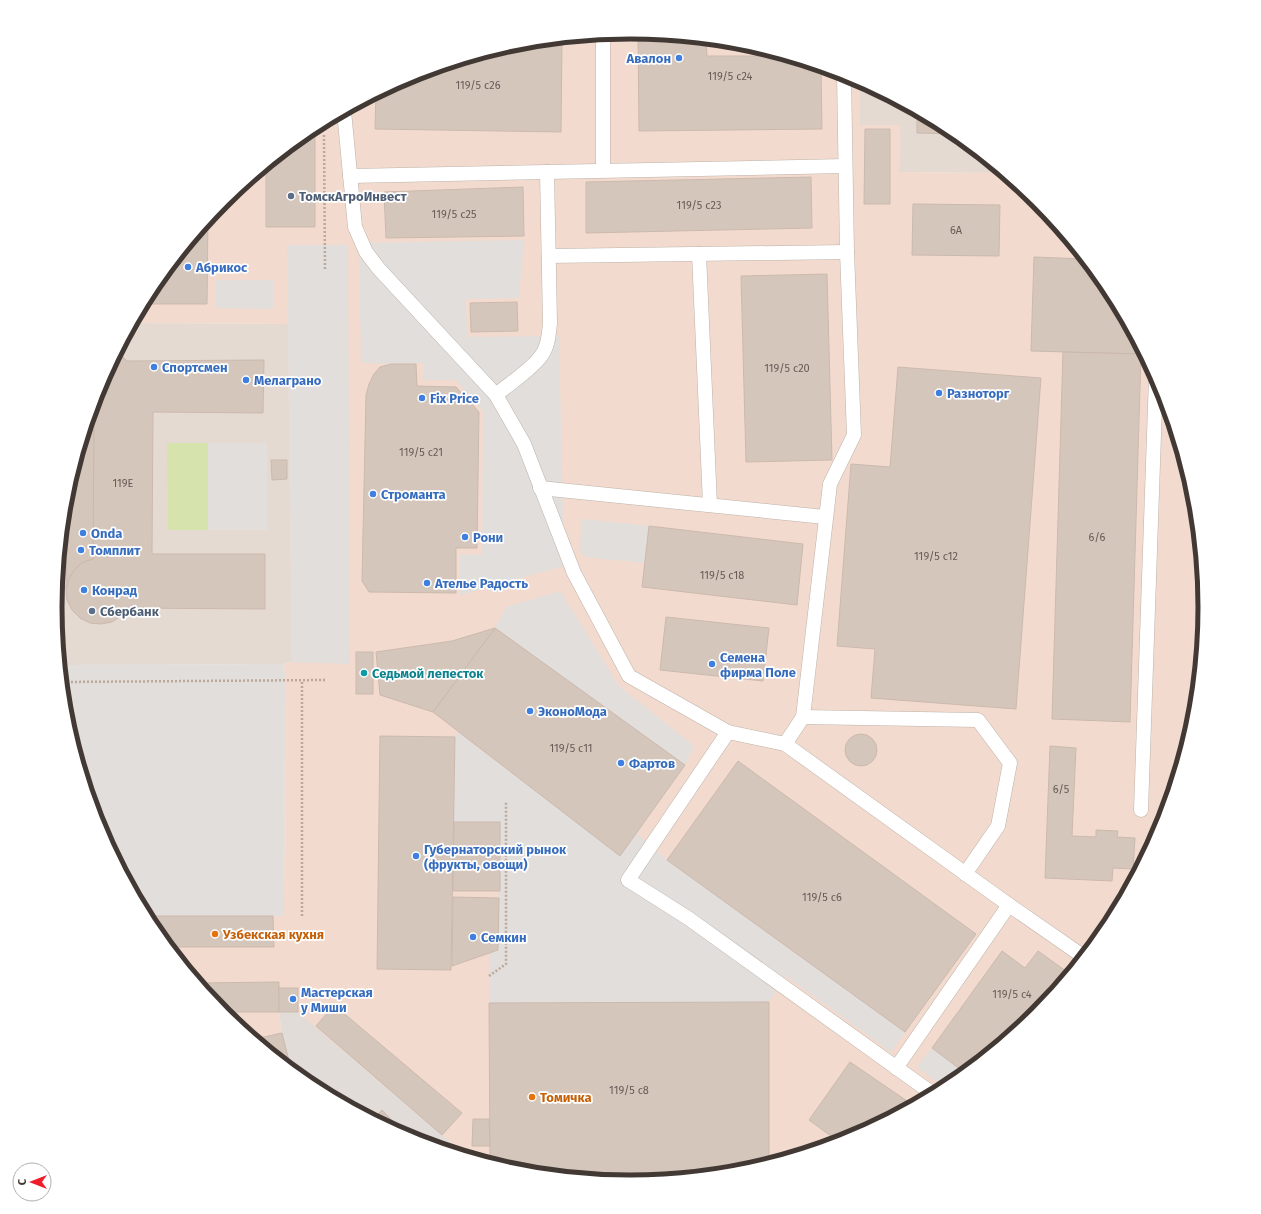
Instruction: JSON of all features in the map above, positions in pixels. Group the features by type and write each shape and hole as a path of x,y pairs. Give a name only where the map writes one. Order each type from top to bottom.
{"lane":[{"path":"603,40 603,170"},
{"path":"785,744 803,717 830,484 854,435 847,252 844,81"},
{"path":"345,117 355,227 366,252 379,269 496,395 524,444 574,573 629,676 728,732 785,744 965,874 1080,954"},
{"path":"350,176 845,166"},
{"path":"496,395 532,366 542,355 548,340 550,323 547,172"},
{"path":"549,256 847,252"},
{"path":"699,254 710,505"},
{"path":"1141,810 1156,391"},
{"path":"540,488 825,517"},
{"path":"803,717 978,720 1010,763 998,826 965,874"},
{"path":"728,732 628,880 688,918 928,1090"},
{"path":"896,1068 1009,905"}],"path":[{"path":"324,130 325,270"},
{"path":"302,680 302,916"},
{"path":"67,682 326,680"},
{"path":"489,976 506,964 506,801"}],"shaded area":[{"path":"593,40 668,40 705,44 778,58 813,69 860,88 860,125 900,125 899,172 996,173 1005,180 1058,232 1081,261 1103,291 1140,356 1168,424 1179,460 1188,496 1194,533 1197,570 1197,644 1194,681 1188,718 1168,790 1140,858 1122,891 1103,923 1058,982 1032,1009 976,1058 914,1099 882,1116 848,1132 778,1156 705,1170 668,1174 593,1174 556,1170 483,1156 456,1147 442,1135 279,1012 282,1033 289,1061 256,1034 203,982 154,916 284,916 284,664 292,662 288,324 139,323 158,291 203,232 229,205 285,156 347,115 413,82 483,58 520,50"},
{"path":"860,88 914,115 976,156 996,173 899,172 900,125 860,125"},
{"path":"524,240 519,298 466,299 467,337 559,336 564,566 460,595 460,554 482,555 483,411 456,380 423,380 424,363 361,363 359,243"},
{"path":"287,245 348,245 350,664 292,662"},
{"path":"215,280 273,280 273,309 215,308"},
{"path":"139,323 288,324 292,662 284,664 66,665 62,607 67,533 73,496 93,424 121,356"},
{"path":"208,443 267,443 267,530 208,530"},
{"path":"582,519 649,526 645,563 585,557 580,549"},
{"path":"560,591 619,686 694,746 685,765 495,628 506,607"},
{"path":"284,664 284,916 154,916 121,858 93,790 73,718 66,665"},
{"path":"458,732 620,855 636,833 667,860 905,1032 891,1052 786,976 769,1002 489,1003 489,954 498,950 500,823 454,822 455,737"},
{"path":"279,1012 298,1012 456,1147 413,1132 379,1116 346,1099 315,1079 289,1061 282,1033"},
{"path":"932,1048 960,1069 939,1083 917,1067"}],"green space":[{"path":"167,443 208,443 208,530 168,530"}],"building":[{"path":"638,39 668,40 706,44 707,56 769,56 821,72 822,129 639,131"},
{"path":"562,43 561,132 375,129 376,100 413,82 483,58"},
{"path":"917,117 944,134 917,133"},
{"path":"865,129 890,129 890,204 864,204"},
{"name":"ТомскАгроИнвест","path":"315,135 315,227 266,227 266,172"},
{"path":"811,177 812,228 586,233 586,182"},
{"path":"523,187 524,236 386,238 384,192"},
{"path":"913,204 1000,205 999,256 912,255"},
{"name":"Абрикос","path":"208,227 207,304 150,304 180,261"},
{"path":"1034,257 1079,259 1103,291 1139,354 1031,351"},
{"path":"827,274 832,460 746,462 741,276"},
{"path":"517,302 518,331 471,332 470,303"},
{"path":"1063,352 1139,354 1141,358 1130,722 1052,719"},
{"path":"121,355 127,361 264,360 263,413 153,412 152,554 265,554 265,609 127,608 121,616 112,622 101,624 90,623 80,618 72,610 67,600 66,589 69,578 75,569 83,562 93,559 94,422"},
{"path":"391,364 416,364 417,386 456,387 479,412 477,548 456,548 456,593 369,592 362,581 366,395 374,374 380,367"},
{"path":"898,367 1041,378 1016,709 871,698 875,649 837,646 851,464 890,467"},
{"path":"94,422 93,559 83,562 75,569 69,578 66,589 67,539 73,496"},
{"path":"271,460 287,460 287,479 272,480"},
{"path":"649,526 803,544 797,605 642,587"},
{"path":"666,617 769,628 763,681 660,670"},
{"path":"495,628 685,765 620,856 433,712"},
{"path":"495,628 433,712 380,695 376,652 452,641"},
{"name":"Седьмой лепесток","path":"356,652 373,652 373,694 356,694"},
{"path":"861,734 867,735 874,741 877,750 876,756 870,763 861,766 855,765 848,759 845,750 846,744 852,737"},
{"name":"Губернаторский рынок (фрукты, овощи)","path":"380,736 455,737 451,970 377,969"},
{"path":"1050,746 1076,748 1072,836 1096,837 1096,830 1118,831 1117,837 1135,838 1133,869 1113,868 1112,881 1045,878"},
{"path":"738,761 976,934 905,1032 667,860"},
{"path":"454,822 500,822 500,891 453,891"},
{"path":"453,897 499,898 498,950 452,966"},
{"path":"154,916 273,916 274,947 176,947"},
{"path":"1002,951 1025,968 1038,951 1066,971 1032,1009 1005,1034 960,1069 932,1048"},
{"path":"279,982 279,1012 232,1012 204,983"},
{"path":"279,988 298,988 298,1012 279,1012"},
{"path":"769,1002 769,1158 705,1170 668,1174 630,1175 593,1174 556,1170 490,1158 489,1003"},
{"path":"334,1005 462,1113 442,1135 316,1026"},
{"path":"282,1033 289,1061 285,1058 261,1038"},
{"path":"850,1062 908,1102 882,1116 833,1138 809,1120"},
{"path":"382,1110 395,1124 379,1116 377,1115"},
{"path":"473,1119 489,1119 490,1146 472,1146"}],"place":[{"name":"Авалон","path":"679,58"},
{"name":"ТомскАгроИнвест","path":"291,196"},
{"name":"Абрикос","path":"188,267"},
{"name":"Спортсмен","path":"154,367"},
{"name":"Мелаграно","path":"246,380"},
{"name":"Разноторг","path":"939,393"},
{"name":"Fix Price","path":"422,398"},
{"name":"Строманта","path":"373,494"},
{"name":"Onda","path":"83,533"},
{"name":"Рони","path":"465,537"},
{"name":"Томплит","path":"81,550"},
{"name":"Ателье Радость","path":"427,583"},
{"name":"Конрад","path":"84,590"},
{"name":"Сбербанк","path":"92,611"},
{"name":"Семена фирма Поле","path":"712,664"},
{"name":"Седьмой лепесток","path":"364,673"},
{"name":"ЭконоМода","path":"530,711"},
{"name":"Фартов","path":"621,763"},
{"name":"Губернаторский рынок (фрукты, овощи)","path":"416,856"},
{"name":"Узбекская кухня","path":"215,934"},
{"name":"Семкин","path":"473,937"},
{"name":"Мастерская у Миши","path":"293,999"},
{"name":"Томичка","path":"532,1097"}]}
